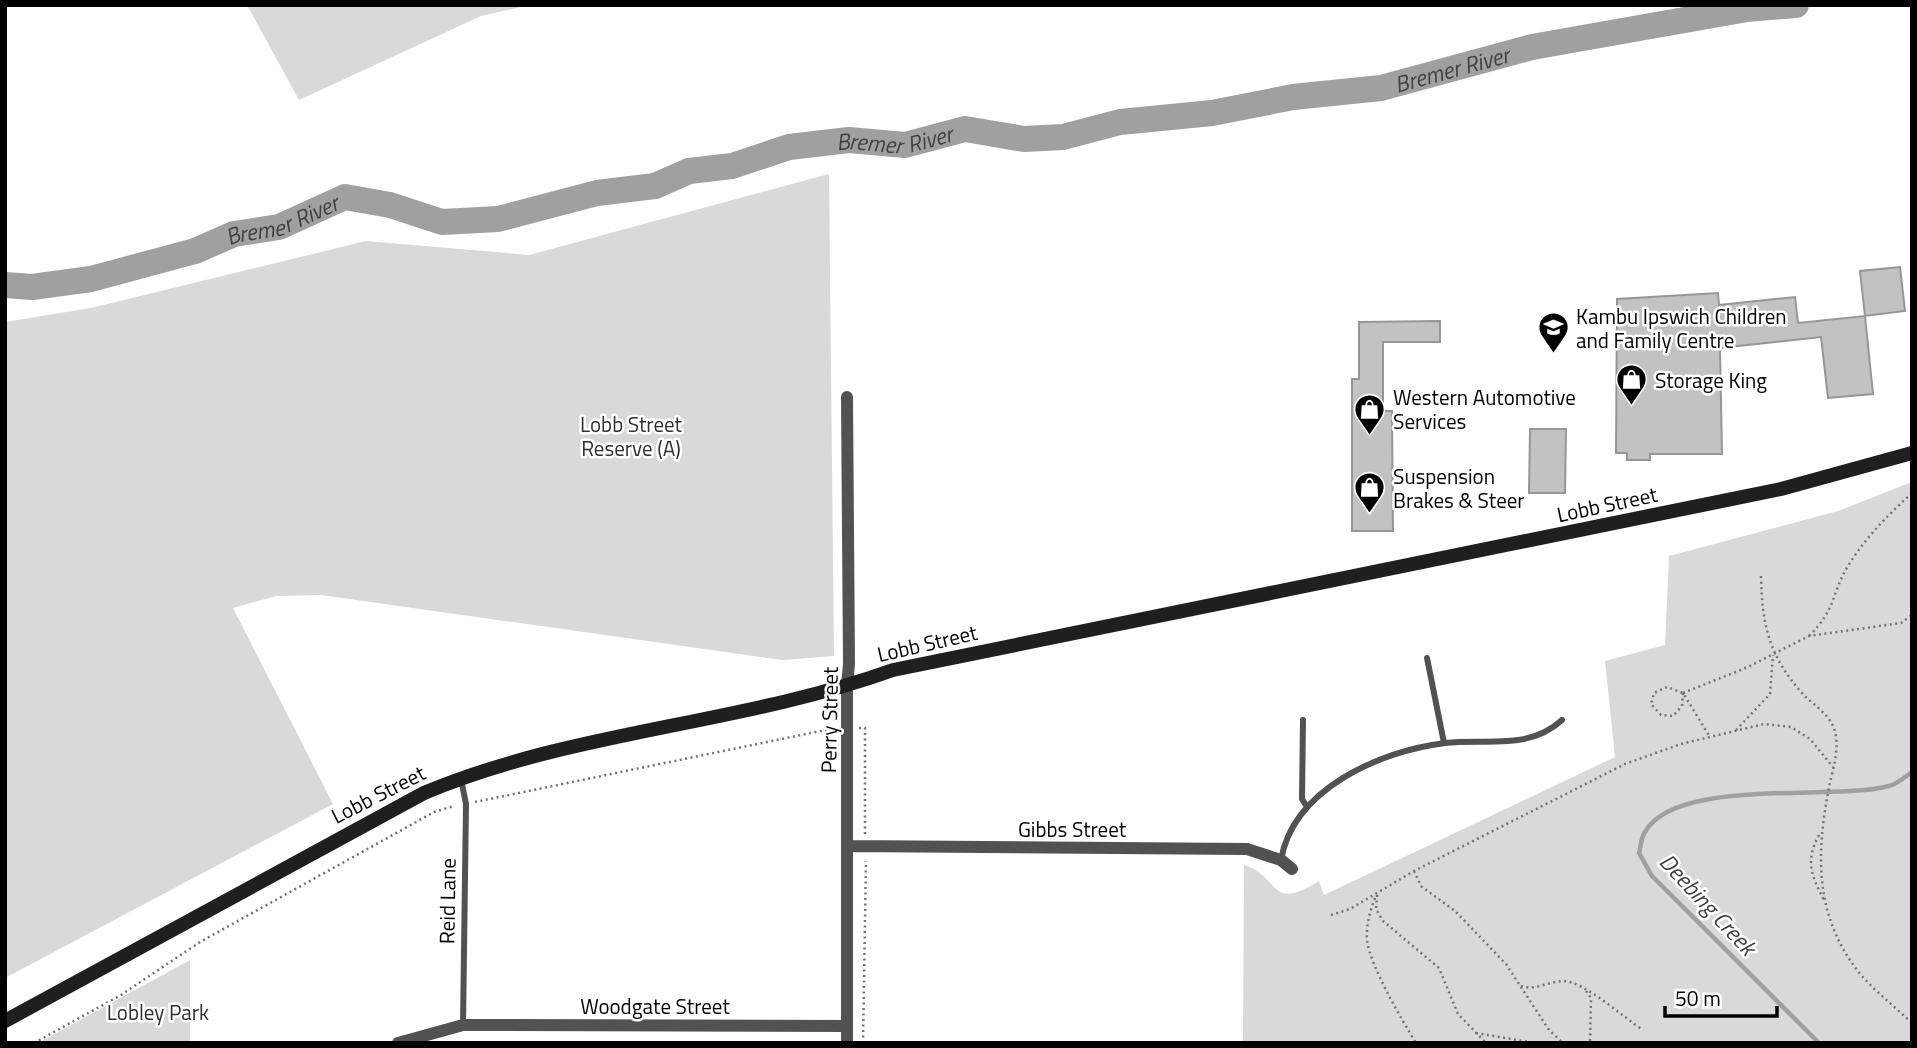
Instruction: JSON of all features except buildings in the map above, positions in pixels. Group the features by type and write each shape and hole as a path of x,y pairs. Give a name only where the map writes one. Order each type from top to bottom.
{"main road":[{"name":"Lobb Street","path":"5,1021 290,864 424,793 461,777 530,758 847,686 893,670 1792,487 1912,453"}],"street":[{"name":"Perry Street","path":"847,397 847,1043"},
{"name":"Gibbs Street","path":"847,846 1247,849 1281,860 1292,869"},
{"name":"Woodgate Street","path":"398,1043 463,1025 847,1026"}],"lane":[{"path":"1427,658 1444,743"},
{"path":"1303,720 1302,799 1307,807"},
{"path":"1281,860 1285,837 1307,807 1368,765 1396,754 1444,743 1524,740 1549,732 1562,720"},
{"name":"Reid Lane","path":"461,777 466,804 463,1025"}],"path":[{"path":"1809,636 1827,618 1847,568 1875,528 1912,493"},
{"path":"1734,732 1770,694 1773,653 1762,612 1761,576"},
{"path":"1683,693 1748,667 1809,636 1901,623 1912,615"},
{"path":"1773,653 1801,692 1832,724 1836,754 1821,832 1819,869 1826,904"},
{"path":"1683,693 1682,706 1672,716 1661,715 1651,704 1654,693 1667,687 1683,693 1710,737"},
{"path":"1331,915 1350,909 1415,871 1625,764 1710,737 1765,724 1791,727 1810,739 1833,766"},
{"path":"34,1043 121,995 200,942 434,812 830,728"},
{"path":"863,1043 865,728"},
{"path":"1821,832 1810,851 1809,864 1840,941 1861,974 1912,1023"},
{"path":"1415,871 1421,886 1455,911 1506,964 1549,1030 1563,1043"},
{"path":"1377,895 1376,909 1383,921 1439,968 1458,1014 1486,1043"},
{"path":"1377,895 1368,915 1367,942 1393,1006 1416,1043"},
{"path":"1518,985 1531,989 1567,981 1584,988 1643,1030"},
{"path":"1584,988 1591,999 1590,1043"},
{"path":"1476,1033 1535,1043"}],"green space":[{"path":"247,5 531,5 481,16 299,100"},
{"name":"Lobb Street Reserve (A)","path":"829,174 834,656 782,660 321,595 276,596 233,608 333,804 5,978 5,322 91,308 366,241 529,255"},
{"path":"1912,482 1912,1043 1243,1043 1244,865 1256,870 1283,893 1291,894 1303,890 1319,881 1324,895 1615,757 1605,661 1665,645 1669,556 1838,511"},
{"name":"Lobley Park","path":"190,960 190,1043 38,1043"}],"waterway":[{"name":"Bremer River","path":"5,285 32,287 91,279 195,251 234,234 279,227 345,197 390,205 442,222 498,219 597,193 655,186 689,171 732,166 789,147 849,140 905,145 965,129 1024,139 1063,137 1120,122 1212,113 1293,97 1381,88 1532,47 1747,9 1796,5"},
{"name":"Deebing Creek","path":"1819,1043 1652,876 1639,853 1643,837 1662,815 1689,804 1722,797 1758,794 1864,790 1892,785 1912,772"}],"place":[{"name":"Kambu Ipswich Children and Family Centre","path":"1553,355"},
{"name":"Storage King","path":"1632,407"},
{"name":"Western Automotive Services","path":"1370,436"},
{"name":"Suspension Brakes & Steer","path":"1370,515"}]}
